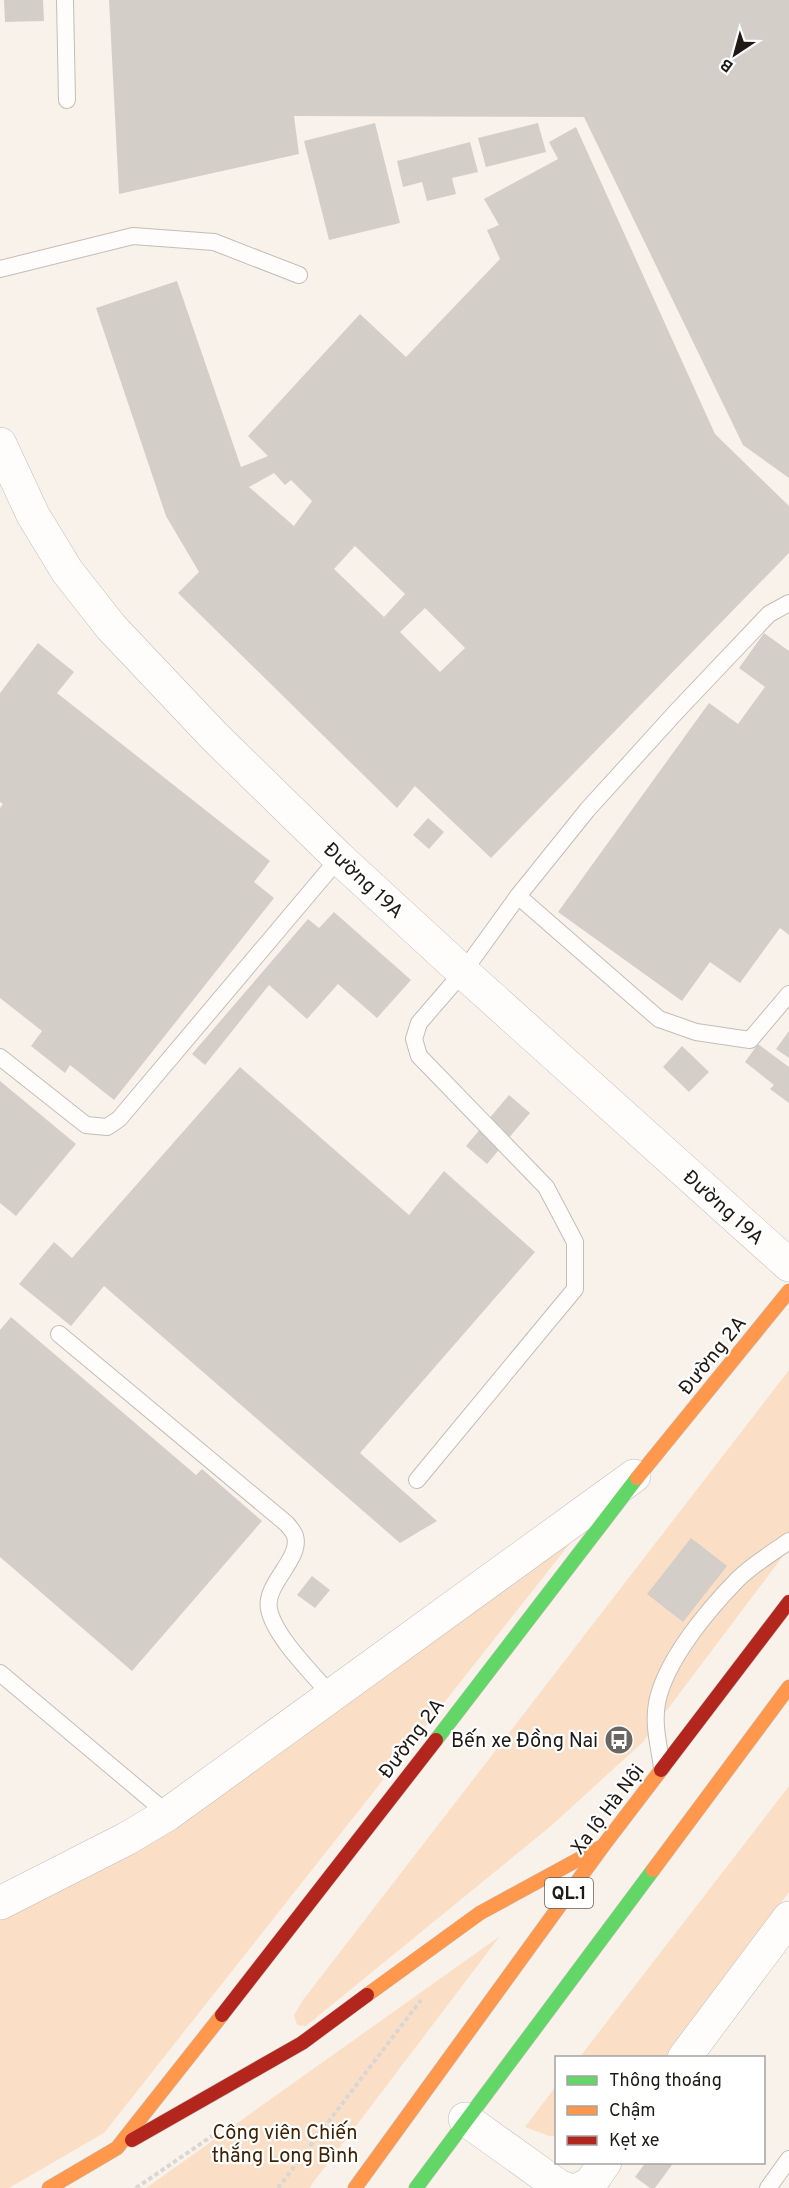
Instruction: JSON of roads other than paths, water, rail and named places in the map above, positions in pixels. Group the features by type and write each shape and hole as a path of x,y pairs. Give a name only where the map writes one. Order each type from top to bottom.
{"main road":[{"name":"Đường 2A","path":"49,2188 117,2148 287,1934 645,1468 789,1291"},
{"name":"Xa lộ Hà Nội","path":"355,2188 603,1846 789,1602"},
{"name":"QL.1","path":"416,2188 465,2119 789,1687"},
{"path":"117,2148 302,2043 480,1913 603,1846"}],"street":[{"name":"Đường 19A","path":"0,444 33,515 67,571 111,627 215,737 339,858 789,1265"},
{"path":"0,1903 126,1839 168,1814 645,1468"},
{"path":"686,2056 789,1918"},
{"path":"465,2119 560,2187 587,2182"}],"lane":[{"path":"65,0 67,100"},
{"path":"0,269 133,236 214,242 299,275"},
{"path":"417,1480 575,1289 575,1242 546,1187 419,1056 414,1038 419,1023 463,972 518,896 588,810 769,614 789,603"},
{"path":"0,1057 86,1125 107,1127 119,1119 339,858"},
{"path":"518,896 659,1019 696,1032 750,1040 789,994"},
{"path":"59,1334 288,1524 295,1537 294,1552 272,1590 268,1607 276,1629 331,1695"},
{"path":"662,1768 655,1724 662,1686 671,1666 738,1579 789,1541"},
{"path":"0,1673 168,1814"},
{"path":"768,2188 789,2159"}],"place":[{"name":"Bến xe Đồng Nai","path":"619,1740"}],"park label":[{"name":"Công viên Chiến thắng Long Bình","path":"285,2144"}]}
